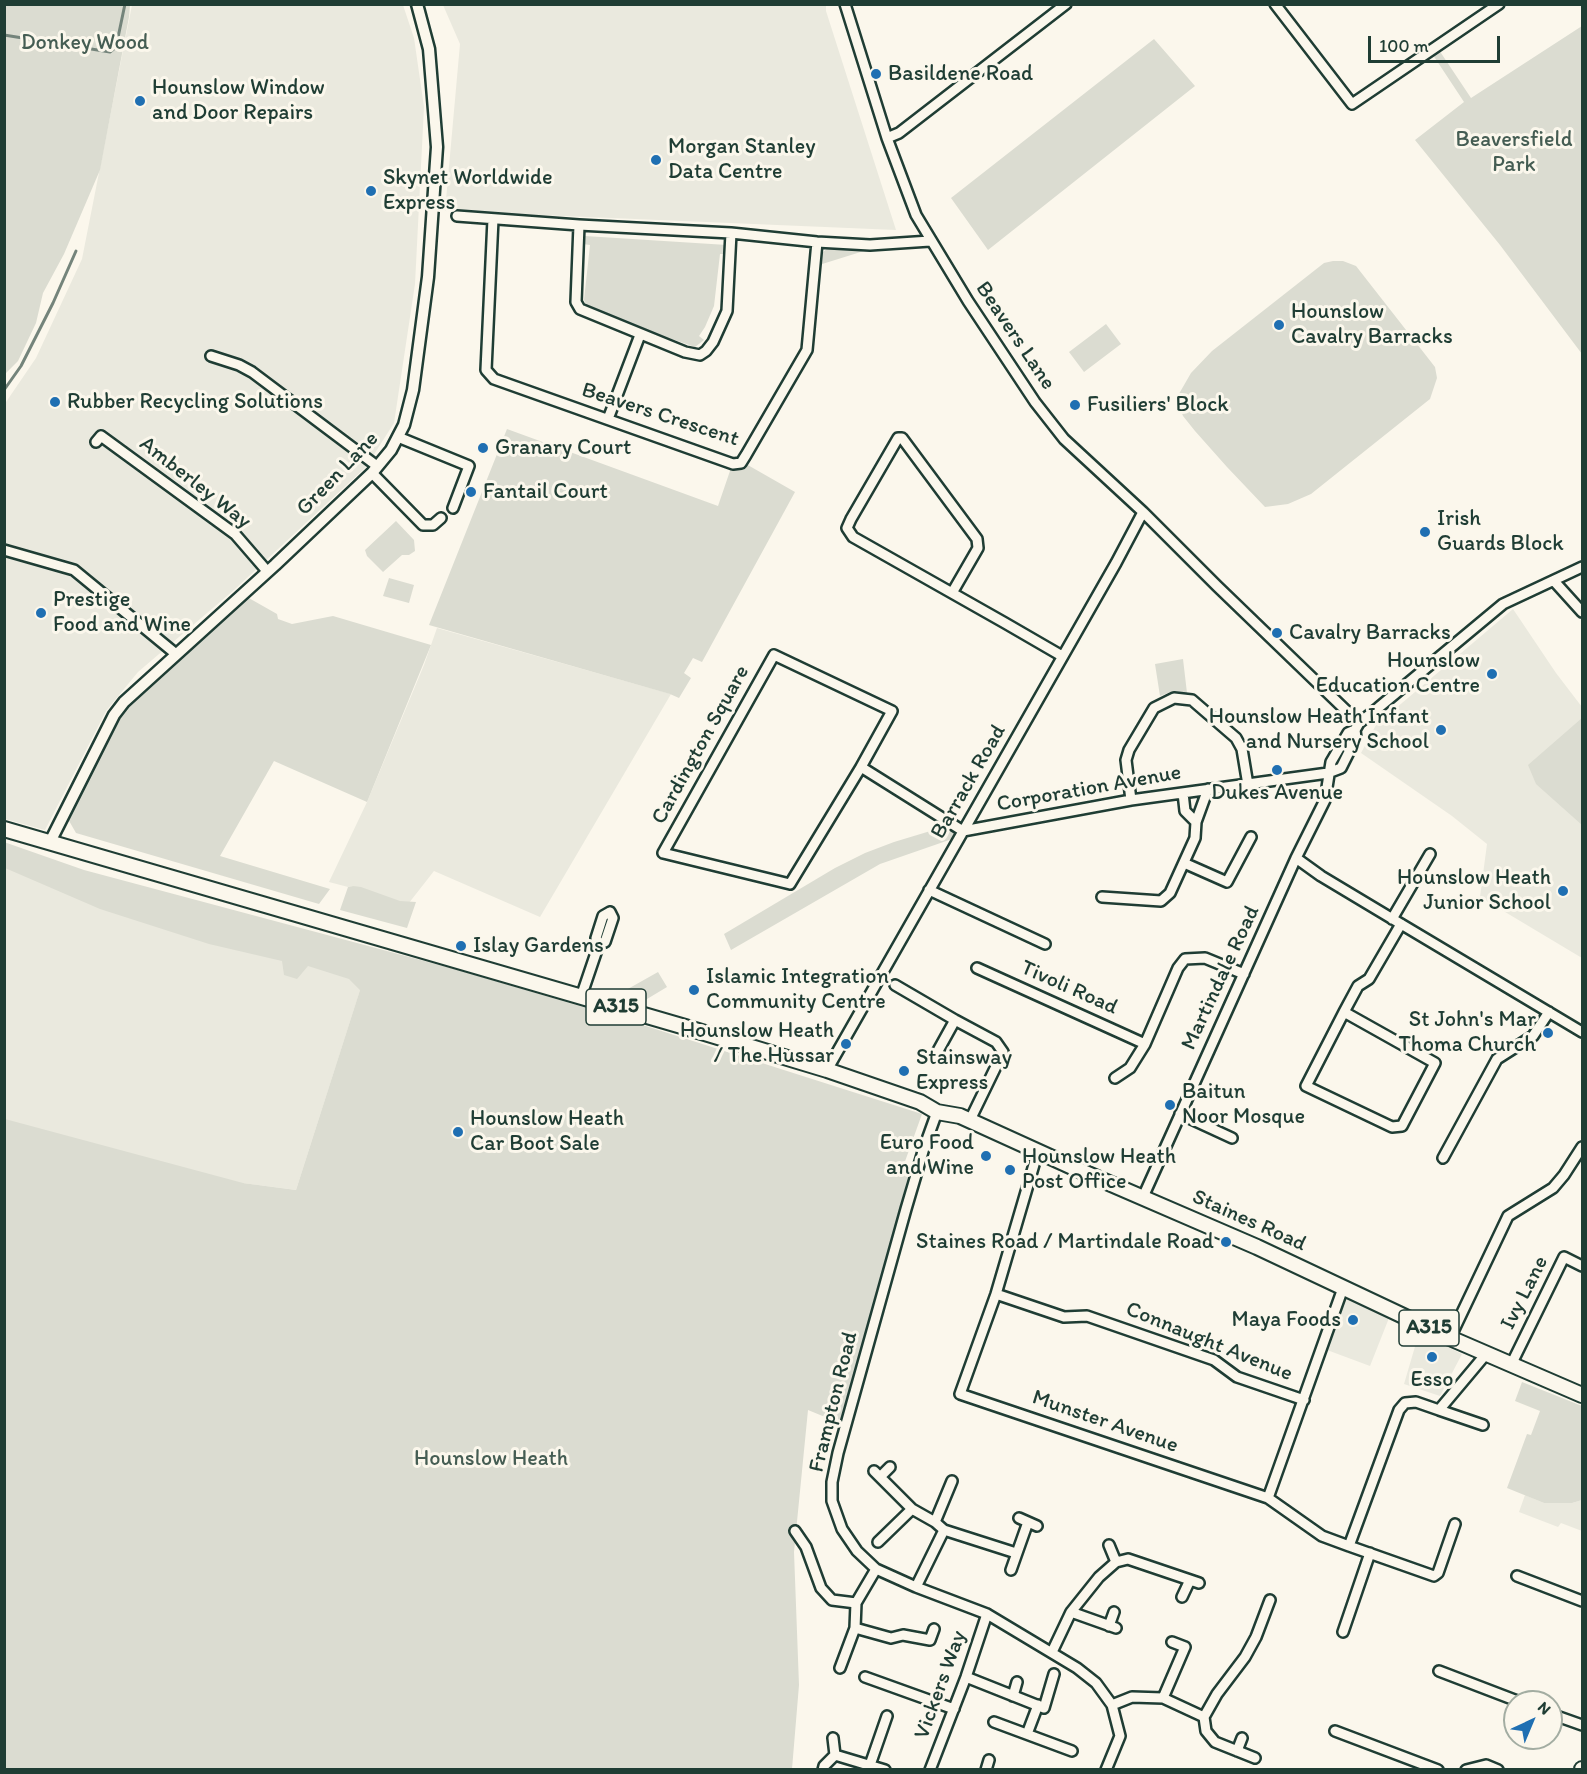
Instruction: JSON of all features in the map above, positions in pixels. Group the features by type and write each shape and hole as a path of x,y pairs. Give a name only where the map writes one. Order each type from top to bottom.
{"main road":[{"name":"A315","path":"4,829 826,1070"},
{"name":"Staines Road","path":"826,1070 920,1102 937,1112 953,1114 970,1120 1257,1247 1449,1338 1582,1395"}],"street":[{"name":"Green Lane","path":"50,842 114,716 124,702 267,572 374,470 391,450 404,425 413,390 425,299 432,235 437,147 429,49 417,4"},
{"name":"Beavers Lane","path":"845,4 887,138 909,199 930,241 1035,402 1059,433 1143,512 1357,727"},
{"path":"887,138 902,130 1066,4"},
{"path":"1276,5 1352,104 1499,4"},
{"path":"456,216 731,233 870,245 930,241"},
{"name":"Beavers Crescent","path":"493,219 486,370 494,379 734,464 741,463 807,350 817,242"},
{"path":"579,225 576,302 580,309 692,354 700,355 706,351 727,311 731,233"},
{"path":"608,419 640,334"},
{"path":"211,356 252,372 374,470 423,525 433,525 441,518"},
{"name":"Amberley Way","path":"96,442 101,436 235,534 267,572"},
{"path":"398,437 469,466 453,508"},
{"path":"952,593 978,548 977,539 902,438 898,438 851,519 847,528 853,537 1062,656"},
{"name":"Barrack Road","path":"826,1070 1143,512"},
{"path":"4,550 74,570 176,654"},
{"path":"1328,773 1341,768 1356,738 1357,727 1503,604 1582,567"},
{"path":"1554,581 1582,612"},
{"name":"Cardington Square","path":"774,655 892,711 861,767 790,884 663,853 774,655"},
{"path":"1131,800 1126,760 1129,750 1155,708 1174,698 1192,700 1236,738 1242,749 1248,785"},
{"path":"861,767 963,831"},
{"name":"Corporation Avenue","path":"963,831 1131,800 1328,773"},
{"name":"Martindale Road","path":"1143,1197 1296,858 1325,800 1328,773"},
{"path":"1102,897 1161,901 1170,893 1195,838 1196,822 1208,789"},
{"path":"1183,793 1185,811 1196,822"},
{"path":"1184,863 1227,882 1251,837"},
{"path":"1344,1012 1435,1062 1402,1126 1392,1127 1306,1086 1344,1012 1358,986 1369,979 1430,854"},
{"path":"1296,858 1396,922 1582,1032"},
{"path":"929,890 1045,944"},
{"path":"581,997 598,944"},
{"path":"1115,1078 1130,1068 1145,1044 1178,968 1185,959 1204,958 1244,974"},
{"name":"Tivoli Road","path":"977,968 1145,1044"},
{"path":"895,985 996,1042 1003,1052 970,1120"},
{"path":"1443,1158 1497,1059 1533,1036 1549,1012"},
{"path":"934,1058 955,1020"},
{"name":"Frampton Road","path":"937,1112 924,1148 836,1460 832,1482 832,1501 842,1529 857,1551 876,1569 987,1614 1052,1652 1096,1683 1112,1705 1119,1736 1108,1769"},
{"path":"1180,1114 1232,1138"},
{"path":"1449,1338 1508,1216 1553,1188 1582,1147"},
{"path":"950,1398 960,1394 996,1294 1038,1151"},
{"name":"Ivy Lane","path":"1511,1365 1564,1257 1582,1266"},
{"path":"1268,1498 1343,1288"},
{"name":"Connaught Avenue","path":"996,1294 1064,1317 1087,1316 1108,1323 1214,1360 1237,1377 1304,1400"},
{"path":"1439,1410 1486,1354"},
{"name":"Munster Avenue","path":"960,1394 1268,1498 1322,1536 1434,1576 1438,1573 1455,1524"},
{"path":"1349,1546 1399,1410 1405,1403 1416,1402 1483,1425"},
{"path":"890,1467 877,1474 912,1509 944,1530 1016,1553"},
{"path":"935,1522 952,1481"},
{"path":"878,1542 912,1509"},
{"path":"1011,1570 1028,1522"},
{"path":"916,1587 944,1530"},
{"path":"795,1531 806,1547 821,1588 832,1600 856,1603"},
{"path":"1109,1545 1116,1562"},
{"path":"1343,1632 1370,1553"},
{"path":"1052,1652 1071,1612 1099,1577 1116,1562 1128,1559 1195,1582 1182,1597"},
{"path":"840,1668 855,1628 856,1603 876,1569"},
{"path":"1516,1576 1582,1601"},
{"path":"1255,1758 1215,1742 1206,1731 1204,1717 1217,1694 1245,1657 1256,1637 1270,1600"},
{"path":"1071,1612 1112,1627 1114,1612"},
{"name":"Vickers Way","path":"930,1770 966,1677 987,1614"},
{"path":"855,1628 891,1638 903,1635 930,1640 934,1629"},
{"path":"1163,1698 1189,1648 1172,1642"},
{"path":"1439,1671 1503,1695"},
{"path":"966,1677 1044,1708 1054,1674"},
{"path":"865,1677 954,1709"},
{"path":"1013,1696 1017,1682"},
{"path":"1112,1705 1132,1697 1163,1698 1204,1717"},
{"path":"1027,1734 1038,1704"},
{"path":"870,1765 887,1716"},
{"path":"1563,1718 1582,1725"},
{"path":"994,1722 1072,1751"},
{"path":"1335,1731 1438,1770"},
{"path":"833,1738 836,1755"},
{"path":"1237,1751 1242,1738"},
{"path":"836,1755 885,1770"},
{"path":"823,1770 824,1766 836,1755"},
{"path":"1467,1770 1486,1765 1498,1770"}],"shaded area":[{"path":"132,5 403,5 414,38 424,107 415,284 394,423 366,467 234,590 138,672 106,711 45,830 5,819 4,405 36,358 82,259"},
{"path":"443,5 826,5 896,230 445,211 460,44"},
{"path":"1513,609 1582,707 1582,958 1480,897 1487,844 1452,816 1361,753 1376,725"},
{"path":"437,628 671,694 540,917 434,871 405,908 353,886 348,887 329,882 367,802"},
{"path":"5,864 364,978 296,1190 243,1183 5,1186"},
{"path":"1346,1298 1389,1318 1370,1366 1327,1350"},
{"path":"1419,1333 1462,1354 1440,1396 1404,1384"},
{"path":"1525,1495 1544,1503 1572,1503 1582,1500 1582,1531 1561,1523 1558,1527 1519,1512"}],"green space":[{"name":"Donkey Wood","path":"4,5 130,5 100,170 64,254 43,293 36,323 18,361 5,374"},
{"name":"Beaversfield Park","path":"1582,26 1582,354 1500,245 1415,140 1464,102 1433,55 1439,50 1471,98"},
{"path":"1154,39 1195,86 988,250 951,198"},
{"path":"585,236 727,245 728,254 720,254 714,306 699,336 704,340 695,347 591,311 584,300 590,245 582,244"},
{"path":"829,247 867,250 819,265 822,253"},
{"path":"1343,261 1356,266 1435,367 1437,378 1430,399 1311,494 1288,504 1265,507 1195,431 1183,416 1176,399 1191,373 1212,351 1324,263"},
{"path":"1106,324 1121,344 1084,372 1069,352"},
{"path":"507,429 718,506 731,468 746,464 795,492 702,662 693,658 684,673 691,678 679,698 429,625"},
{"path":"396,521 414,540 415,551 409,555 402,555 383,572 367,556 365,550"},
{"path":"389,578 414,585 409,603 383,596"},
{"path":"247,597 277,614 278,619 292,624 333,616 431,645 367,802 274,761 220,856 330,889 319,904 76,833 68,819 119,720 134,698"},
{"path":"1183,659 1187,693 1173,691 1160,696 1155,664"},
{"path":"1582,718 1582,825 1536,784 1528,765"},
{"path":"959,824 952,839 880,864 731,950 724,934 835,868 894,842"},
{"name":"Hounslow Heath","path":"4,842 84,870 458,970 627,1020 922,1114 903,1167 910,1169 842,1424 808,1410 794,1552 799,1685 792,1769 5,1769 5,1119 243,1183 296,1190 360,990 349,979 308,966 297,979 284,975 282,961 209,944 100,909 5,868"},
{"path":"353,886 400,901 416,902 407,928 340,910 348,887"},
{"path":"658,972 667,987 647,999 626,990"},
{"path":"1522,1382 1582,1406 1582,1500 1572,1503 1544,1503 1507,1488 1527,1434 1531,1435 1540,1411 1515,1401"}],"waterway":[{"path":"4,35 110,52 116,47 125,4"},
{"path":"4,390 21,366 76,251"}],"place":[{"name":"Basildene Road","path":"876,74"},
{"name":"Hounslow Window and Door Repairs","path":"140,101"},
{"name":"Morgan Stanley Data Centre","path":"656,160"},
{"name":"Skynet Worldwide Express","path":"371,191"},
{"name":"Hounslow Cavalry Barracks","path":"1279,325"},
{"name":"Rubber Recycling Solutions","path":"55,402"},
{"name":"Fusiliers' Block","path":"1075,405"},
{"name":"Granary Court","path":"483,448"},
{"name":"Fantail Court","path":"471,492"},
{"name":"Irish Guards Block","path":"1425,532"},
{"name":"Prestige Food and Wine","path":"41,613"},
{"name":"Cavalry Barracks","path":"1277,633"},
{"name":"Hounslow Education Centre","path":"1492,674"},
{"name":"Hounslow Heath Infant and Nursery School","path":"1441,730"},
{"name":"Dukes Avenue","path":"1277,770"},
{"name":"Hounslow Heath Junior School","path":"1563,891"},
{"name":"Islay Gardens","path":"461,946"},
{"name":"Islamic Integration Community Centre","path":"694,990"},
{"name":"St John's Mar Thoma Church","path":"1548,1033"},
{"name":"Hounslow Heath / The Hussar","path":"846,1044"},
{"name":"Stainsway Express","path":"904,1071"},
{"name":"Baitun Noor Mosque","path":"1170,1105"},
{"name":"Hounslow Heath Car Boot Sale","path":"458,1132"},
{"name":"Euro Food and Wine","path":"986,1156"},
{"name":"Hounslow Heath Post Office","path":"1010,1170"},
{"name":"Staines Road / Martindale Road","path":"1226,1242"},
{"name":"Maya Foods","path":"1353,1320"},
{"name":"Esso","path":"1432,1357"}]}
